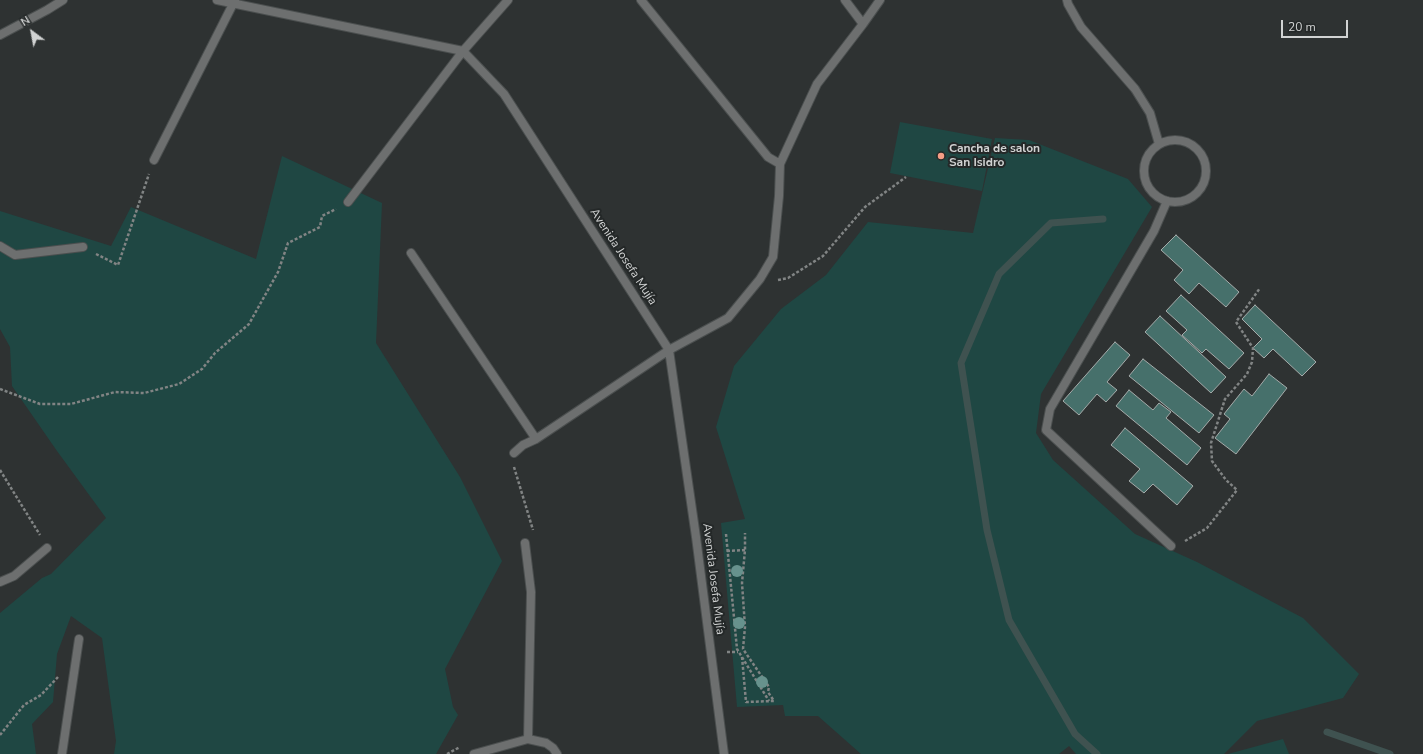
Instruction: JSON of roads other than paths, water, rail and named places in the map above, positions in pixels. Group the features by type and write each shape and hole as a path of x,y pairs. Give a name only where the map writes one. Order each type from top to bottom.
{"street":[{"path":"0,35 63,0"},
{"path":"217,0 234,2 463,52"},
{"path":"348,202 463,52 508,0"},
{"path":"641,0 768,157 780,164"},
{"path":"845,0 863,24"},
{"path":"514,453 523,445 536,439 669,350 728,318 760,279 772,257 774,249 779,196 780,164 816,84 880,0"},
{"path":"1067,0 1081,27 1135,88 1150,113 1159,144"},
{"path":"154,160 234,2"},
{"name":"Avenida Josefa Mujía","path":"463,52 504,94 669,350 696,537 724,754"},
{"path":"1169,141 1188,143 1197,149 1206,167 1202,186 1196,194 1187,199 1178,202 1167,201 1158,197 1150,190 1145,181 1144,170 1146,160 1151,151 1159,144 1169,141"},
{"path":"1167,201 1154,231 1050,409 1046,430 1171,546"},
{"path":"0,246 16,255 83,247"},
{"path":"411,253 536,439"},
{"path":"525,543 531,592 528,739"},
{"path":"0,582 14,576 47,548"},
{"path":"62,754 79,639"},
{"path":"474,754 528,739 546,743 553,748 557,754"}],"waterway":[{"path":"1097,754 1075,734 1009,620 987,530 961,363 999,274 1051,223 1103,219"},
{"path":"1327,732 1390,754"}],"place":[{"name":"Cancha de salon San Isidro","path":"941,156"}]}
